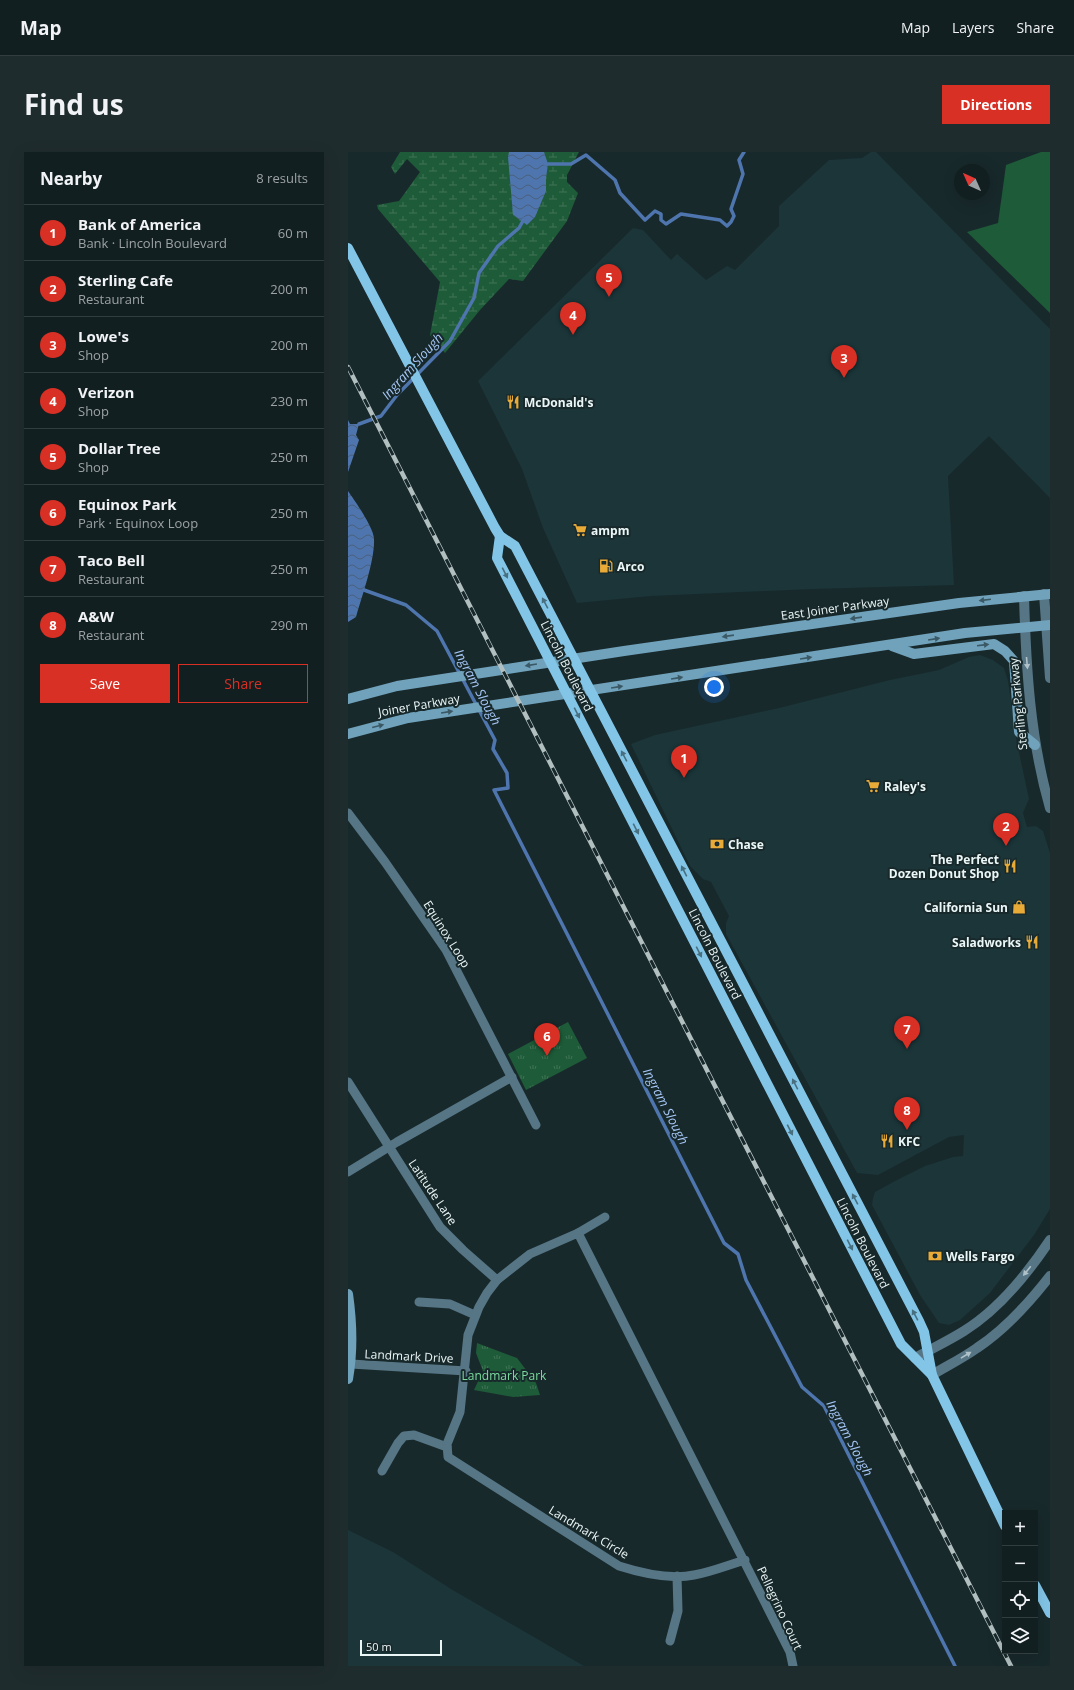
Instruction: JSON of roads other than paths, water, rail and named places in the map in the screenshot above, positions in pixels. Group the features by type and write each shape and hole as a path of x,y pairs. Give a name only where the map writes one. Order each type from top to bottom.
{"main road":[{"name":"Lincoln Boulevard","path":"348,248 388,327 500,536 515,546 922,1327 932,1374 1002,1520"},
{"name":"Lincoln Boulevard","path":"500,536 497,558 901,1344 932,1374"},
{"name":"East Joiner Parkway","path":"624,651 959,603 1047,594"},
{"path":"890,645 965,633 1048,625"},
{"path":"890,645 914,654 994,644 1005,651 1014,661 1019,732 1035,745"},
{"name":"Joiner Parkway","path":"348,734 408,718 890,645"},
{"name":"Joiner Parkway","path":"348,699 397,686 624,651"},
{"path":"348,1294 351,1315 351,1364 348,1380"},
{"path":"1038,1591 1050,1613"}],"street":[{"path":"1047,594 1050,678"},
{"name":"Sterling Parkway","path":"1024,596 1025,627 1035,745 1042,782 1050,808"},
{"name":"Equinox Loop","path":"348,813 385,862 446,950 536,1125"},
{"path":"348,1172 512,1077"},
{"path":"348,1082 388,1148"},
{"name":"Latitude Lane","path":"388,1148 440,1227 497,1280"},
{"path":"382,1470 398,1443 404,1436 414,1435 447,1447 460,1412 462,1388 466,1371 468,1335 487,1293 497,1280 530,1254 578,1233 605,1217"},
{"path":"578,1233 744,1560"},
{"path":"915,1358 964,1332 1007,1296 1027,1272 1050,1240"},
{"path":"932,1374 978,1348 999,1332 1022,1310 1050,1276"},
{"path":"419,1302 450,1304 476,1315"},
{"name":"Landmark Drive","path":"351,1364 466,1371"},
{"name":"Landmark Circle","path":"447,1447 448,1457 455,1463 619,1566 638,1572 693,1576 744,1560"},
{"name":"Pellegrino Court","path":"744,1560 790,1652 793,1666"},
{"path":"670,1641 678,1611 678,1576"}],"water":[{"path":"509,152 544,152 548,164 546,191 535,217 527,225 513,215 508,157"},
{"path":"348,420 350,424 359,424 356,435 359,440 348,472"},
{"path":"348,491 371,528 374,539 374,548 365,589 356,617 348,622"}],"waterway":[{"name":"Ingram Slough","path":"545,164 571,164 586,155 615,180 620,193 645,220 655,211 661,214 661,220 666,224 681,214 720,220 727,226 734,216 731,209 743,174 739,160 744,152"},
{"name":"Ingram Slough","path":"359,424 381,416 397,395 450,341 474,298 479,273 498,246 519,228 524,219"},
{"name":"Ingram Slough","path":"364,590 406,605 437,631 495,740 493,749 507,773 508,788 494,790 724,1243 738,1254 746,1280 802,1387 824,1406 955,1666"}],"railway":[{"path":"348,367 1011,1666"}],"place":[{"name":"Dollar Tree","path":"609,297"},
{"name":"Verizon","path":"573,335"},
{"name":"Lowe's","path":"844,378"},
{"name":"McDonald's","path":"513,402"},
{"name":"ampm","path":"580,530"},
{"name":"Arco","path":"606,566"},
{"name":"Bank of America","path":"684,778"},
{"name":"Raley's","path":"873,786"},
{"name":"Chase","path":"717,844"},
{"name":"Sterling Cafe","path":"1006,846"},
{"name":"The Perfect Dozen Donut Shop","path":"1010,866"},
{"name":"California Sun","path":"1019,907"},
{"name":"Saladworks","path":"1032,942"},
{"name":"Taco Bell","path":"907,1049"},
{"name":"Equinox Park","path":"547,1056"},
{"name":"A&W","path":"907,1130"},
{"name":"KFC","path":"887,1141"},
{"name":"Wells Fargo","path":"935,1256"}],"park label":[{"name":"Landmark Park","path":"504,1375"}]}
